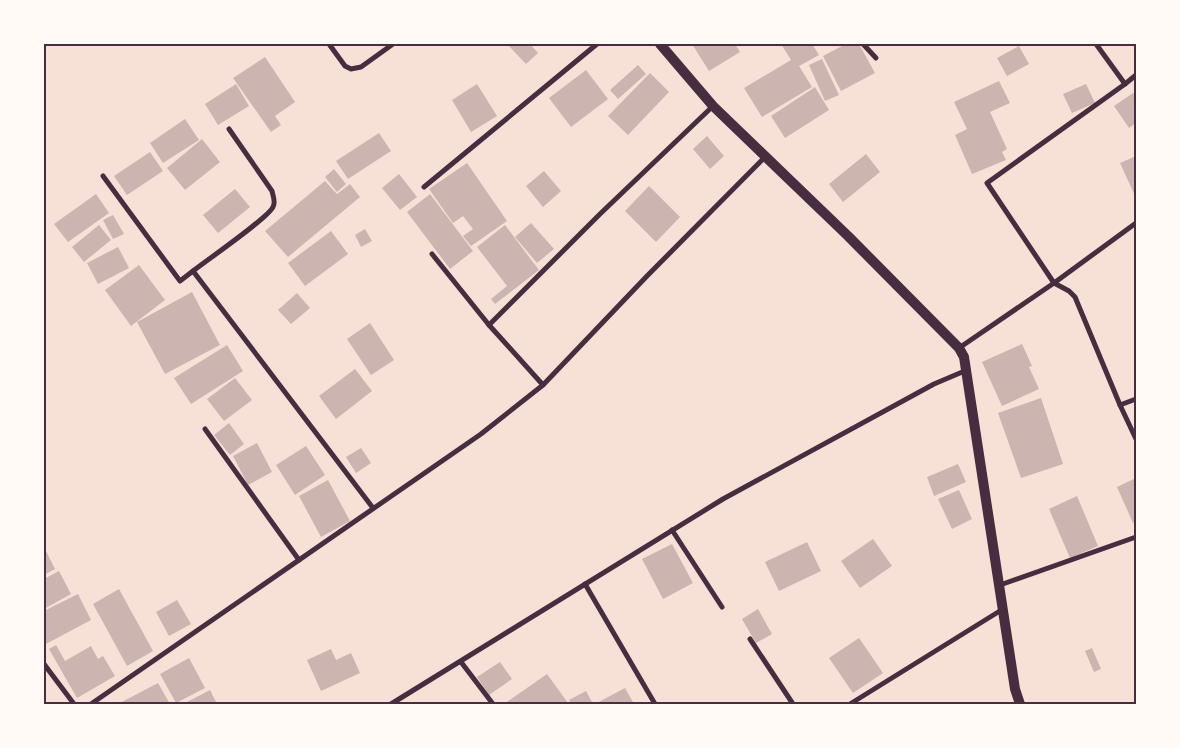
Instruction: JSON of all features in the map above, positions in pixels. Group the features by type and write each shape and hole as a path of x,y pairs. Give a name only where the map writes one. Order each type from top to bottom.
{"main road":[{"path":"660,44 713,106 848,236 959,348 964,357 1015,688 1020,704"}],"street":[{"path":"329,44 345,66 351,69 361,66 392,44"},
{"path":"424,187 597,44"},
{"path":"864,44 876,58"},
{"path":"1096,44 1125,84"},
{"path":"1136,75 987,183 1054,283 1069,291 1075,297 1136,439"},
{"path":"489,325 600,214 713,106"},
{"path":"103,176 180,281 273,208 272,191 229,129"},
{"path":"91,704 481,434 543,385 647,276 765,157"},
{"path":"959,348 1054,283 1136,223"},
{"path":"432,254 489,325 543,385"},
{"path":"193,271 373,508"},
{"path":"391,704 723,499 934,384 967,370"},
{"path":"1120,405 1136,399"},
{"path":"206,429 299,560"},
{"path":"672,530 722,607"},
{"path":"1000,585 1136,537"},
{"path":"585,584 655,704"},
{"path":"850,704 1004,608"},
{"path":"750,639 793,704"},
{"path":"461,662 493,704"},
{"path":"44,664 74,704"}],"building":[{"path":"507,44 530,44 538,53 526,64"},
{"path":"692,44 735,44 740,52 709,71"},
{"path":"781,44 812,44 819,55 799,66 812,87 762,117 744,88 791,60"},
{"path":"846,44 859,44 875,73 841,91 823,56"},
{"path":"1019,46 1029,64 1007,76 997,58"},
{"path":"265,57 295,102 275,116 281,125 271,132 233,78"},
{"path":"822,59 839,95 825,101 809,65"},
{"path":"638,65 646,74 618,99 610,90"},
{"path":"586,70 608,99 571,127 549,98"},
{"path":"650,73 669,92 628,135 608,116"},
{"path":"999,81 1010,103 990,112 1007,149 1002,152 1006,160 972,174 955,135 967,129 954,102"},
{"path":"236,84 249,106 218,125 205,104"},
{"path":"477,84 497,116 471,132 452,100"},
{"path":"1086,84 1095,103 1072,113 1063,94"},
{"path":"815,87 829,110 785,138 771,116"},
{"path":"1136,91 1136,123 1129,128 1114,106"},
{"path":"185,119 199,140 163,163 150,143"},
{"path":"379,133 391,151 348,179 336,161"},
{"path":"707,136 724,156 710,169 693,149"},
{"path":"202,139 220,162 185,190 167,168"},
{"path":"150,152 163,171 127,195 114,176"},
{"path":"866,154 880,172 843,202 829,184"},
{"path":"1136,156 1136,198 1120,163"},
{"path":"467,163 507,221 471,246 463,236 473,229 463,216 453,223 429,189"},
{"path":"334,169 346,184 337,192 325,177"},
{"path":"544,171 561,191 543,207 526,186"},
{"path":"399,174 417,197 400,210 382,188"},
{"path":"325,181 337,194 350,184 360,197 288,257 265,231"},
{"path":"649,186 680,217 656,242 625,211"},
{"path":"235,189 250,207 218,233 203,215"},
{"path":"96,194 109,213 68,242 54,224"},
{"path":"430,194 473,251 450,269 407,212"},
{"path":"113,215 124,234 113,239 103,220"},
{"path":"531,223 554,249 537,263 515,237"},
{"path":"99,225 111,240 84,262 72,247"},
{"path":"505,225 539,270 495,304 491,299 507,286 477,247"},
{"path":"365,229 372,241 361,247 355,235"},
{"path":"331,231 348,254 305,286 288,263"},
{"path":"118,247 129,268 98,284 87,263"},
{"path":"139,265 165,300 131,326 105,290"},
{"path":"192,292 220,345 165,374 137,322"},
{"path":"297,293 310,308 291,324 278,310"},
{"path":"370,323 394,360 371,375 347,339"},
{"path":"1022,344 1032,366 1029,367 1039,389 1002,406 982,362"},
{"path":"227,345 243,371 191,404 174,378"},
{"path":"355,369 372,391 336,419 319,396"},
{"path":"235,378 252,400 224,421 207,399"},
{"path":"1041,398 1063,464 1021,478 998,413"},
{"path":"229,423 244,444 230,455 214,435"},
{"path":"257,443 272,472 248,485 233,456"},
{"path":"306,446 325,475 295,495 276,465"},
{"path":"361,448 371,463 356,473 346,457"},
{"path":"958,464 966,482 934,496 927,477"},
{"path":"1136,478 1136,521 1133,523 1117,487"},
{"path":"328,480 350,521 321,537 299,496"},
{"path":"959,490 972,519 952,529 938,499"},
{"path":"1077,496 1098,546 1070,558 1049,509"},
{"path":"873,539 892,566 860,588 841,561"},
{"path":"807,542 821,571 779,591 765,562"},
{"path":"672,544 693,583 663,599 642,559"},
{"path":"44,547 55,569 44,575"},
{"path":"59,571 71,594 44,609 44,579"},
{"path":"119,589 153,651 127,666 93,604"},
{"path":"78,594 91,620 44,645 44,611"},
{"path":"177,600 191,624 169,636 156,612"},
{"path":"758,609 772,634 756,643 742,619"},
{"path":"859,638 883,673 853,693 829,658"},
{"path":"56,645 65,661 91,646 98,659 103,656 115,676 77,698 49,649"},
{"path":"1092,648 1101,669 1094,672 1085,651"},
{"path":"331,649 336,660 351,653 360,673 321,691 307,660"},
{"path":"189,658 205,688 176,703 160,674"},
{"path":"500,662 512,679 489,695 477,677"},
{"path":"547,674 567,704 504,704"},
{"path":"158,683 170,704 118,704"},
{"path":"625,688 634,704 595,704"},
{"path":"210,690 217,704 183,704"},
{"path":"586,691 593,704 571,704 569,700"}]}
